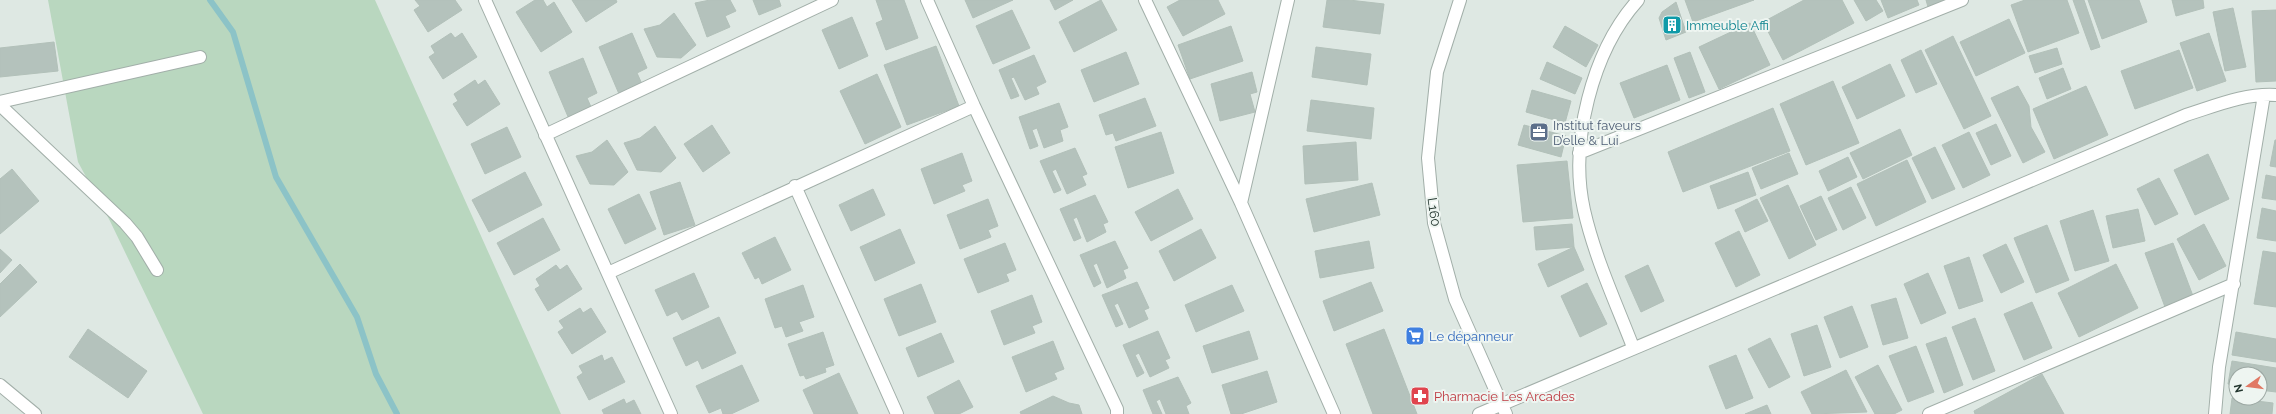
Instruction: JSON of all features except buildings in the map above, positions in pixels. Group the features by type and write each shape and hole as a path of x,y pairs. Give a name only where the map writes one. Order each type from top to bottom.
{"street":[{"path":"485,0 671,414"},
{"path":"545,135 832,0"},
{"path":"927,0 974,106 1117,409 1117,414"},
{"path":"1145,0 1241,203 1334,414"},
{"path":"1241,203 1288,0"},
{"name":"L160","path":"1460,0 1437,72 1428,158 1434,223 1455,299 1504,409"},
{"path":"1633,347 1593,244 1584,209 1579,154 1592,84 1608,42 1638,0"},
{"path":"1579,154 1962,0"},
{"path":"0,104 200,57"},
{"path":"1479,414 1504,409 1633,347 2186,115 2234,100 2264,95 2276,95"},
{"path":"2215,414 2219,367 2234,284 2264,95"},
{"path":"0,104 125,223 137,237 157,270"},
{"path":"608,273 795,186 974,106"},
{"path":"795,186 897,414"},
{"path":"1929,414 2234,284"},
{"path":"0,385 35,414"}],"green space":[{"path":"48,0 375,0 561,414 203,414 110,221 78,162"}],"waterway":[{"path":"210,0 233,32 276,177 357,317 376,374 397,414"}],"place":[{"name":"Immeuble Affi","path":"1672,25"},
{"name":"Institut faveurs D’elle & Lui","path":"1539,132"},
{"name":"Le dépanneur","path":"1415,336"},
{"name":"Pharmacie Les Arcades","path":"1420,396"}]}
